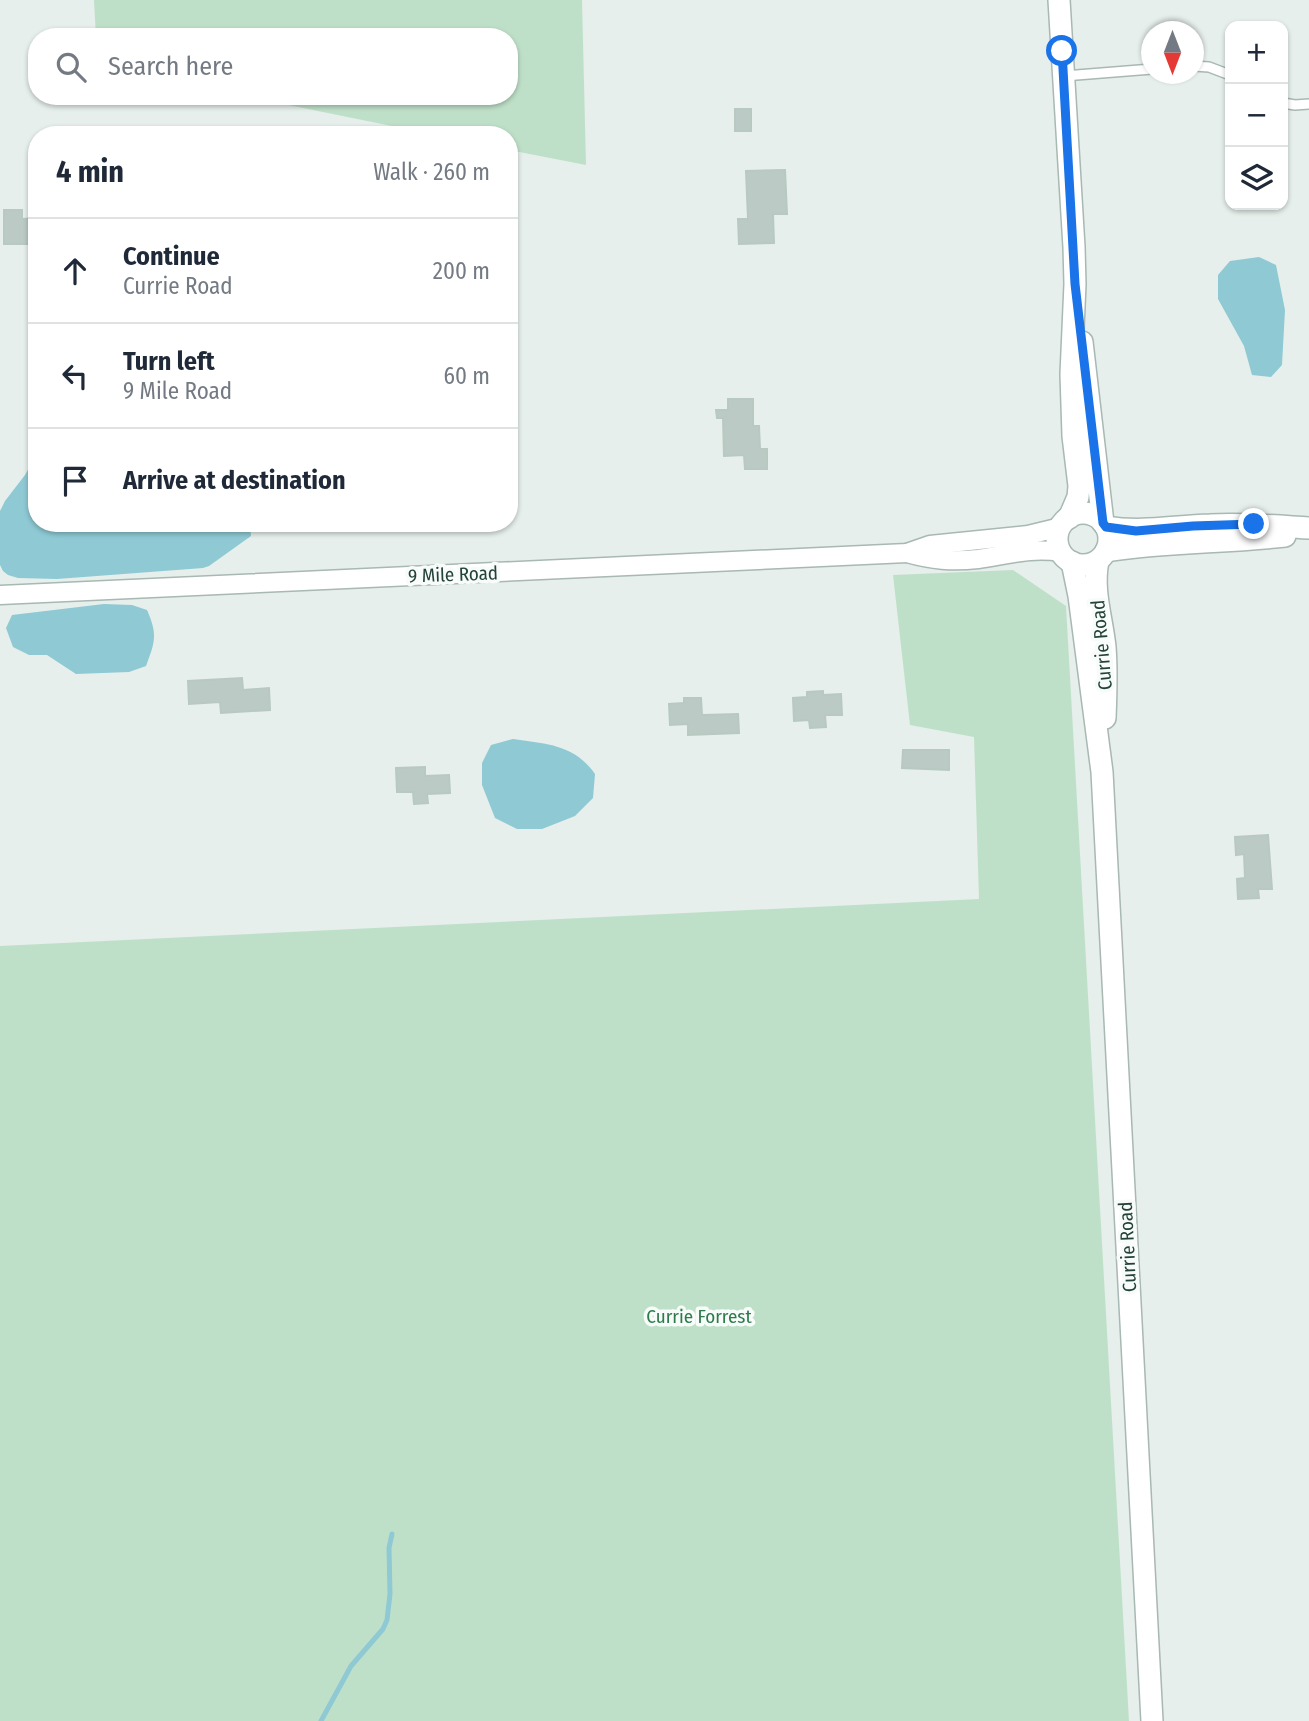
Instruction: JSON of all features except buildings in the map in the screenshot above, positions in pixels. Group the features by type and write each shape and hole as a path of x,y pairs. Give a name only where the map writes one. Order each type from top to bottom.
{"street":[{"path":"1059,0 1075,284 1105,525 1109,539 1102,556"},
{"path":"1075,284 1071,374 1073,436 1079,486 1077,497 1057,537 1066,557 1085,565 1102,556 1140,546 1254,540 1309,531"},
{"path":"1065,522 1078,514 1087,514 1096,517 1105,525 1136,531 1213,524 1254,524 1309,531"},
{"name":"9 Mile Road","path":"0,595 907,553 930,545 1028,535 1065,522"},
{"name":"9 Mile Road","path":"907,553 933,560 980,558 1036,550 1066,557"},
{"name":"Currie Road","path":"1102,556 1096,587 1107,669 1102,772"},
{"name":"Currie Road","path":"1066,557 1080,596 1102,772 1152,1721"}],"lane":[{"path":"1204,67 1225,73"},
{"path":"1064,76 1141,70"},
{"path":"1288,104 1309,104"}],"green space":[{"path":"94,0 582,0 586,165 518,152 518,126 392,126 288,105 518,105 518,28 96,28"},
{"name":"Currie Forrest","path":"1013,570 1066,606 1129,1721 0,1721 0,946 979,899 974,737 910,725 893,575"}],"water":[{"path":"1259,257 1276,265 1285,310 1282,365 1271,377 1252,375 1244,346 1218,299 1218,275 1230,261"},
{"path":"28,470 28,532 251,532 251,536 203,568 57,579 18,578 8,575 0,565 0,511"},
{"path":"104,604 132,605 147,610 154,638 146,666 129,672 76,674 47,655 29,655 13,647 6,628 12,615"},
{"path":"513,739 558,747 578,757 595,774 593,798 575,816 542,829 517,829 495,818 482,785 482,763 491,745"}],"waterway":[{"path":"321,1721 351,1666 383,1629 387,1620 390,1594 389,1548 392,1534"}],"route":[{"path":"1062,51 1075,284 1103,523 1106,527 1136,531 1213,524 1254,524"}]}
